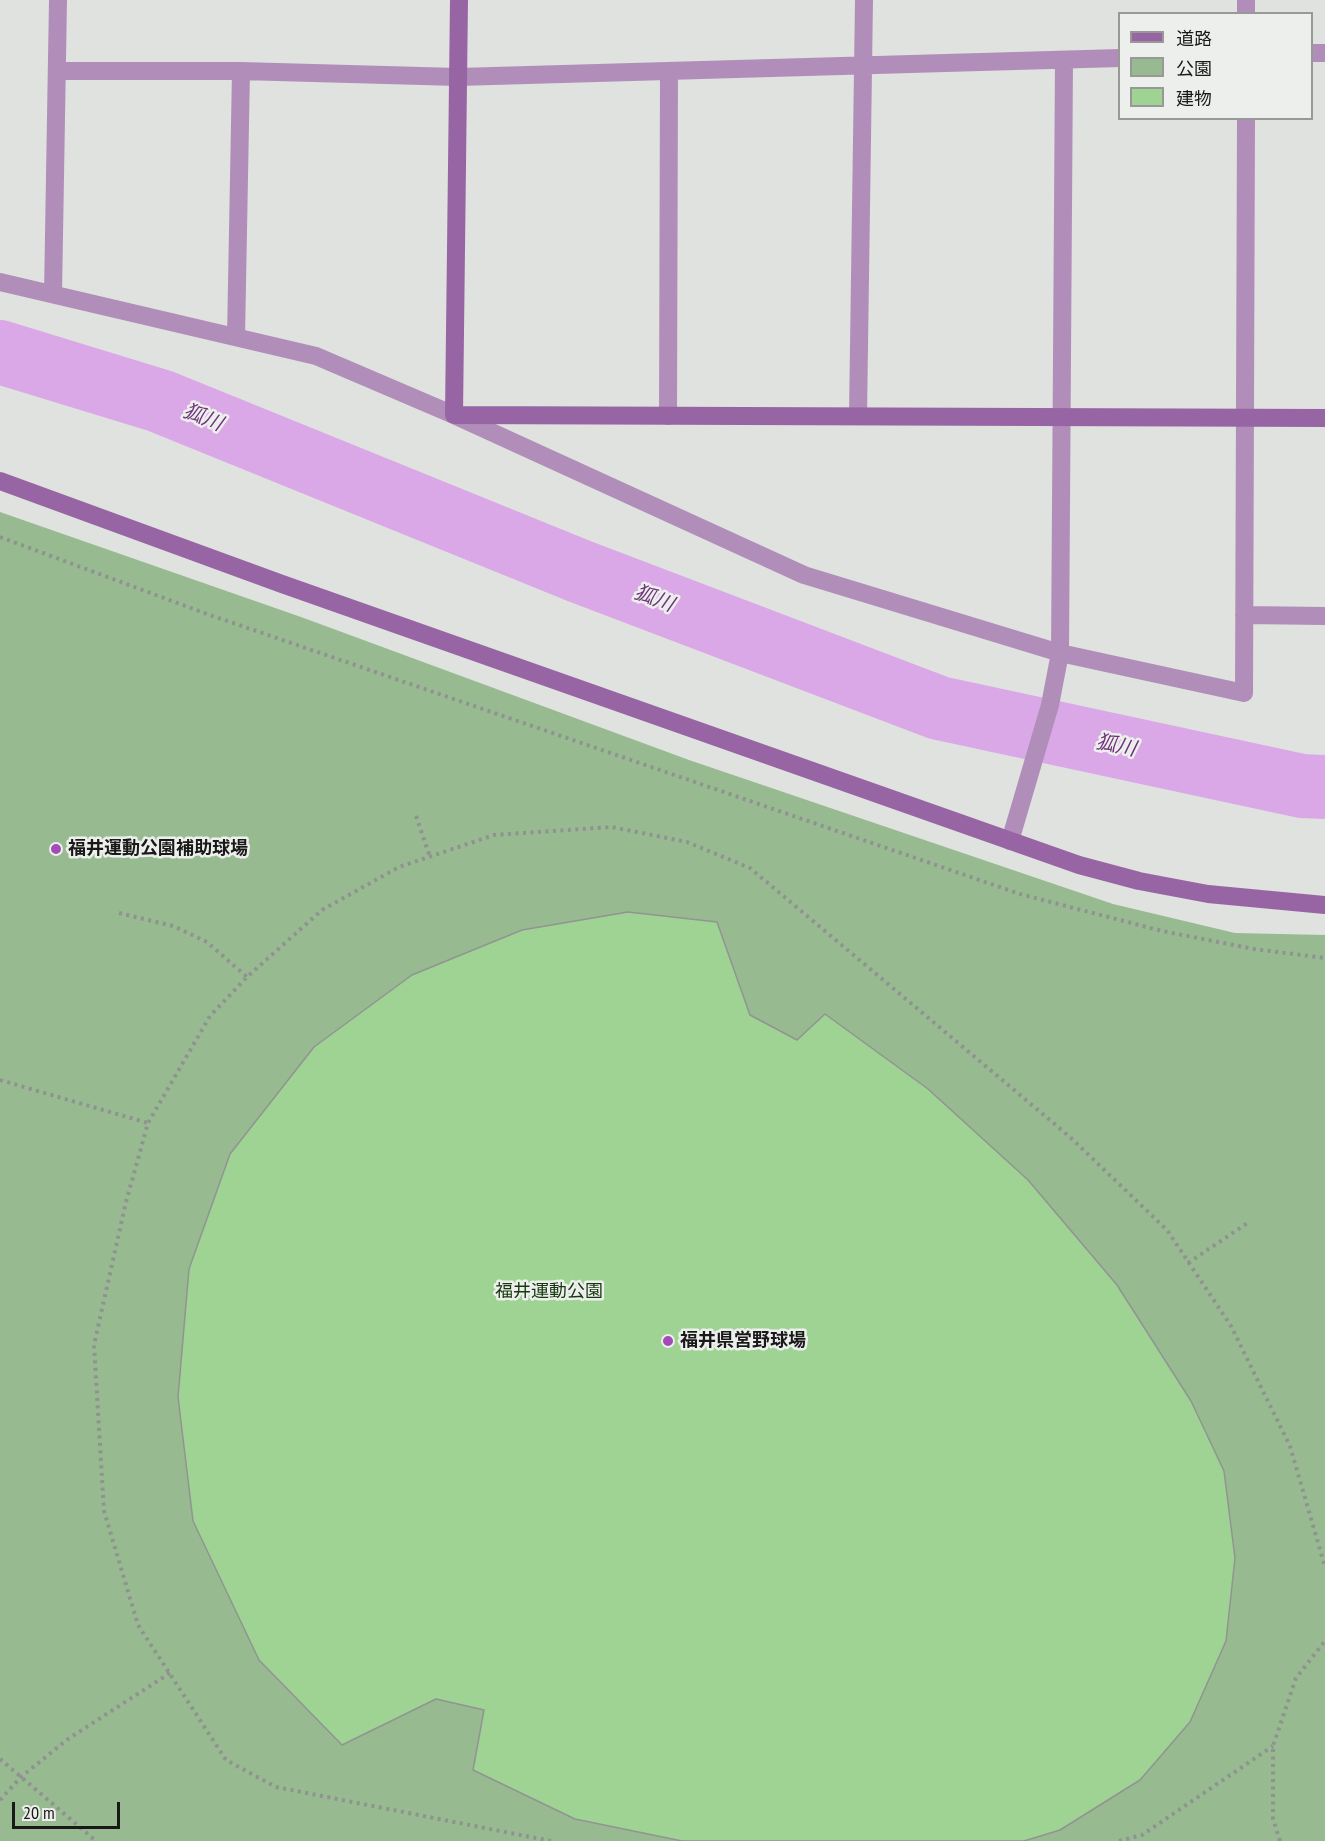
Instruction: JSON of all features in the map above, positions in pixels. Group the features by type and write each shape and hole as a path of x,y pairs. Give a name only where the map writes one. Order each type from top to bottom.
{"street":[{"path":"53,294 58,0"},
{"path":"454,415 459,0"},
{"path":"858,416 864,0"},
{"path":"58,71 241,71 458,76 1118,58"},
{"path":"1010,841 1050,705 1060,652 1064,60"},
{"path":"236,337 241,71"},
{"path":"668,416 669,72"},
{"path":"0,282 316,356 454,415 804,575 1060,652 1244,693 1246,120"},
{"path":"454,415 1325,418"},
{"path":"0,480 282,584 1079,865 1139,881 1208,894 1325,905"},
{"path":"1244,615 1325,616"}],"path":[{"path":"0,537 207,614 1020,894 1162,931 1254,949 1325,958"},
{"path":"416,816 430,857"},
{"path":"551,1841 276,1787 226,1760 138,1625 104,1510 94,1345 126,1202 148,1123 210,1016 247,976 322,910 399,867 494,835 612,827 687,842 750,868 1070,1137 1167,1230 1231,1326 1290,1446 1325,1567"},
{"path":"119,913 173,926 207,942 247,976"},
{"path":"0,1080 148,1123"},
{"path":"1188,1263 1249,1221"},
{"path":"1280,1841 1273,1819 1273,1746 1296,1678 1325,1641"},
{"path":"0,1800 21,1777 68,1739 170,1673"},
{"path":"1119,1841 1142,1835 1273,1746"},
{"path":"0,1759 96,1841"}],"green space":[{"name":"福井運動公園","path":"0,512 301,617 689,760 1113,904 1235,933 1325,935 1325,1841 0,1841"}],"building":[{"name":"福井県営野球場","path":"628,912 717,922 750,1015 797,1040 825,1014 928,1089 1028,1180 1117,1285 1191,1401 1224,1471 1235,1558 1226,1641 1190,1722 1140,1780 1060,1830 1024,1841 682,1841 575,1819 473,1770 484,1710 436,1699 342,1745 259,1660 193,1521 178,1397 189,1269 230,1154 314,1047 412,975 522,930"}],"waterway":[{"name":"狐川","path":"0,352 160,401 579,571 939,708 1302,786 1325,787"}],"place":[{"name":"福井運動公園補助球場","path":"56,849"},
{"name":"福井県営野球場","path":"668,1341"}]}
